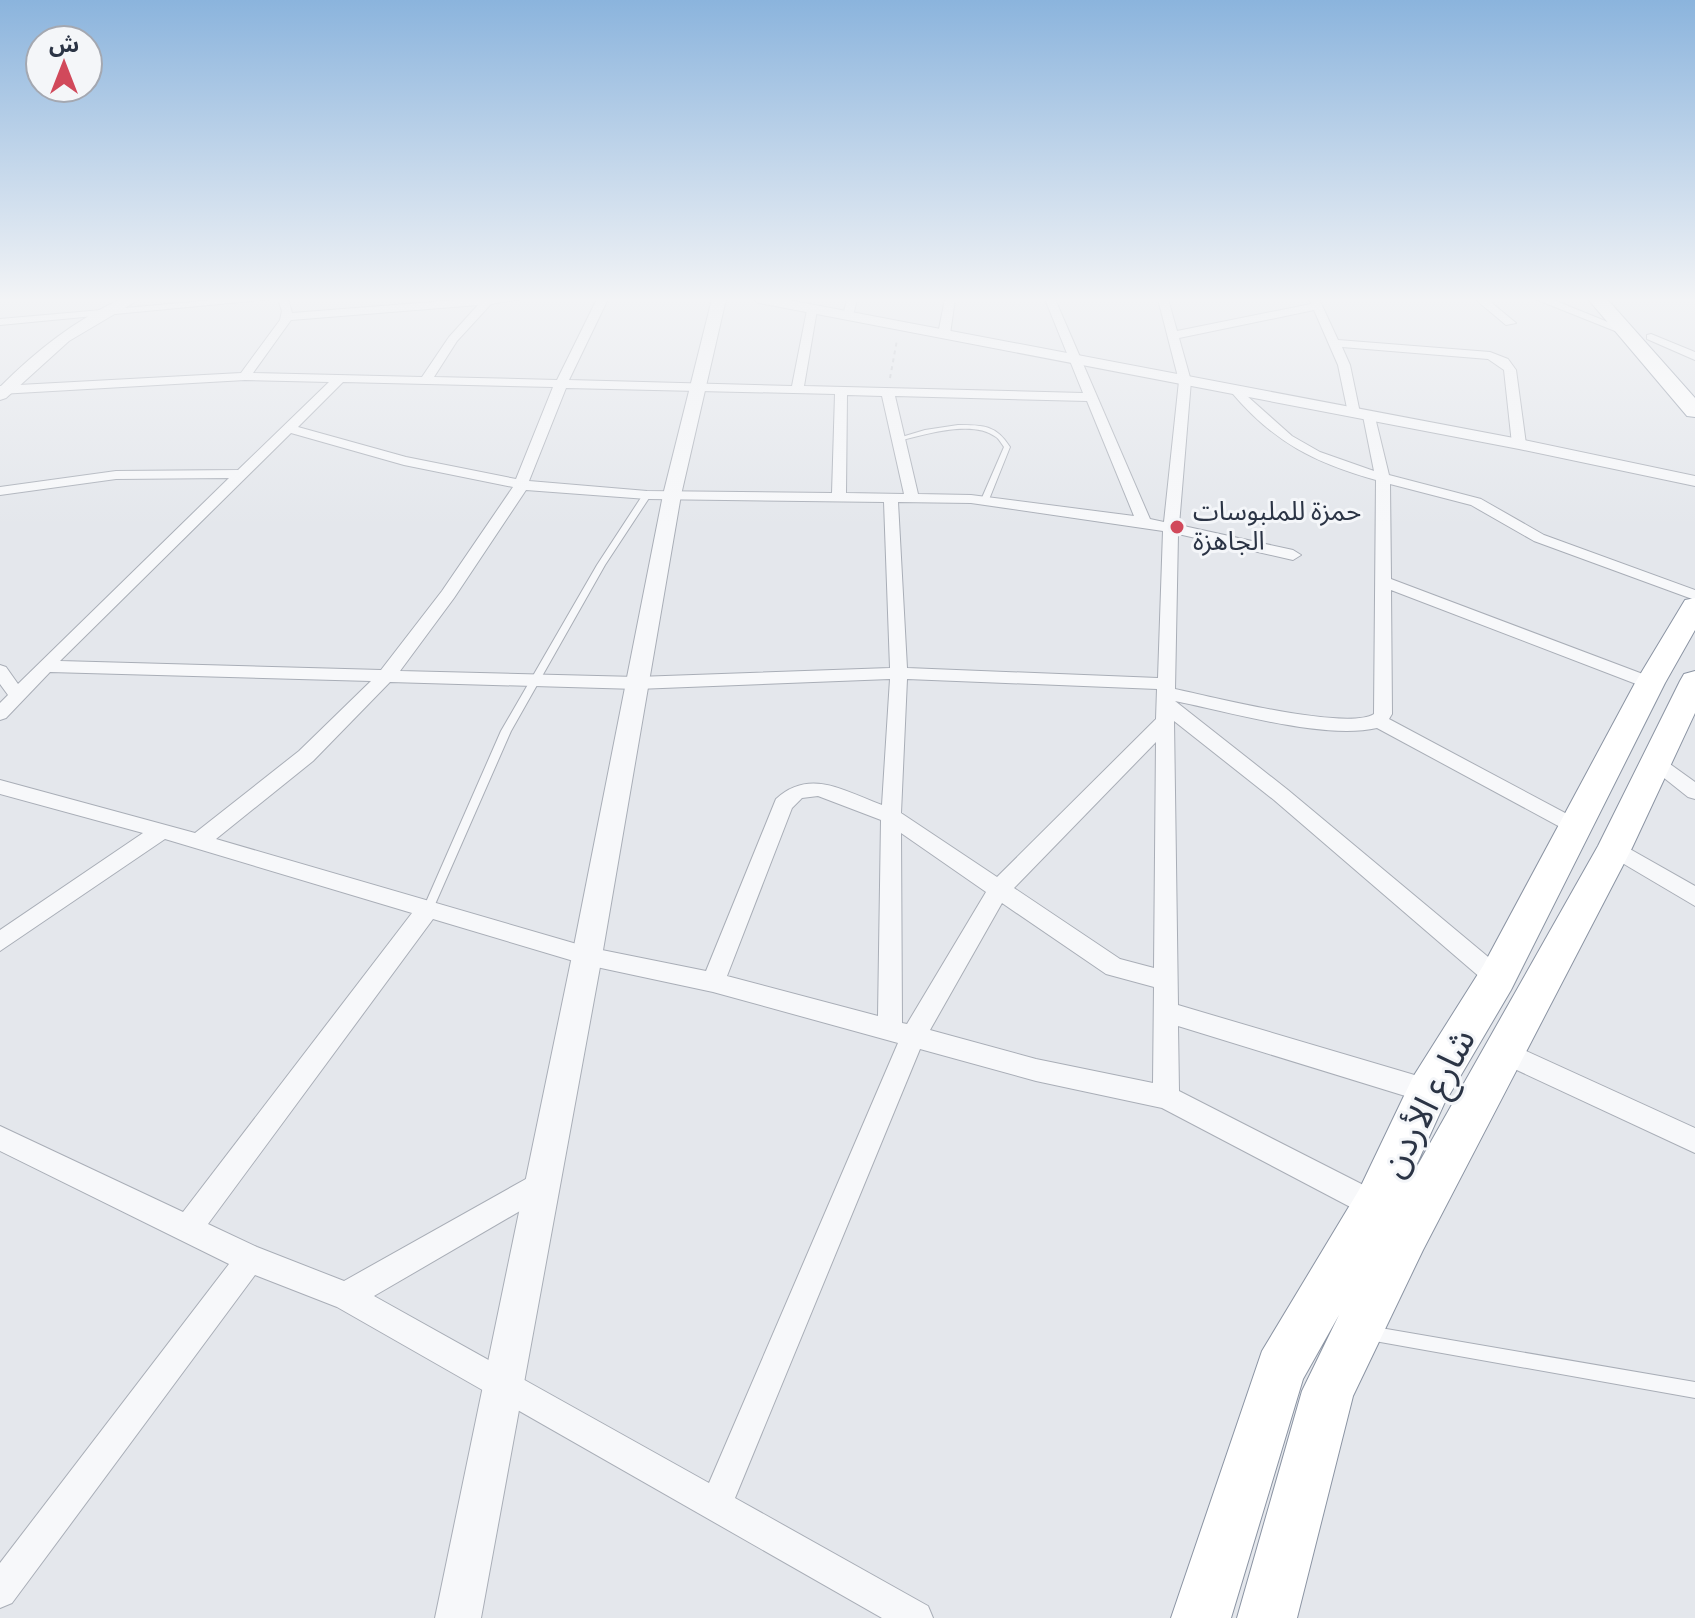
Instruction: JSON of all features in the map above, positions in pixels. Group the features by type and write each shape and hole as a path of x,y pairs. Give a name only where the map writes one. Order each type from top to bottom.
{"highway":[{"path":"1663,375 1695,411"},
{"name":"شارع الأردن","path":"1267,1618 1328,1391 1406,1233 1614,848 1651,742 1650,683 1695,606"},
{"name":"شارع الأردن","path":"1201,1618 1280,1369 1375,1206 1428,1091 1497,978 1575,827 1651,742 1695,681"}],"street":[{"path":"2,392 21,375"},
{"path":"427,378 429,375"},
{"path":"198,842 275,784 328,737 385,676 522,485 523,475 566,375"},
{"path":"458,1618 637,683 660,495 699,375"},
{"path":"797,390 800,375"},
{"path":"1083,375 1144,522"},
{"path":"1152,375 1519,444 1695,481"},
{"path":"1166,1097 1167,701 1171,527 1183,375"},
{"path":"1347,375 1383,480 1383,714 1379,721"},
{"path":"1511,375 1519,444"},
{"path":"2,392 245,376 427,378 1092,397"},
{"path":"0,714 45,666 339,379"},
{"path":"1237,391 1253,412 1304,450 1383,480 1478,503 1523,531 1695,595"},
{"path":"839,498 841,392"},
{"path":"888,393 912,498"},
{"path":"291,429 404,461 522,485 660,495 985,500 1144,522 1293,555"},
{"path":"0,491 116,475 244,474"},
{"path":"891,499 899,673 891,816 902,1032"},
{"path":"1384,582 1650,683"},
{"path":"45,666 637,683 899,673 1167,701 1330,725 1357,726 1379,721 1575,827"},
{"path":"0,671 17,695"},
{"path":"717,1503 902,1032 999,889 1167,701"},
{"path":"1167,701 1497,978"},
{"path":"1651,742 1695,792"},
{"path":"0,787 162,831 587,956 713,982 1036,1070 1166,1097 1375,1206"},
{"path":"713,982 783,804 796,792 819,789 891,816 1114,967 1165,980"},
{"path":"0,942 162,831"},
{"path":"1614,848 1695,897"},
{"path":"187,1230 428,909"},
{"path":"1165,1012 1428,1091"},
{"path":"1502,1051 1695,1141"},
{"path":"0,1138 250,1259 346,1296 916,1618"},
{"path":"346,1296 542,1184"},
{"path":"0,1591 250,1259"}],"lane":[{"path":"898,439 931,431 973,428 986,429 1001,437 1007,447 985,500"},
{"path":"428,909 494,757 601,565 660,495"},
{"path":"1359,1331 1695,1390"}],"path":[{"path":"888,393 891,375"}],"place":[{"name":"حمزة للملبوسات الجاهزة","path":"1177,527"}]}
